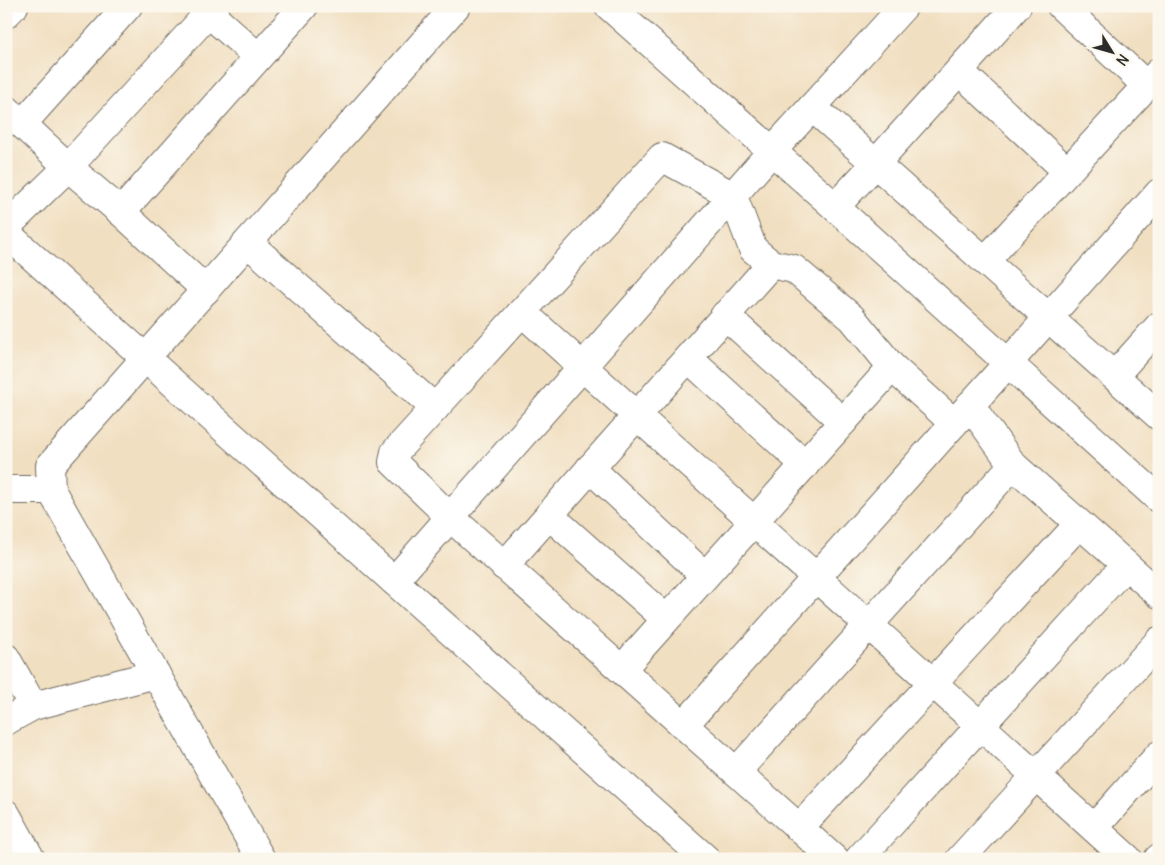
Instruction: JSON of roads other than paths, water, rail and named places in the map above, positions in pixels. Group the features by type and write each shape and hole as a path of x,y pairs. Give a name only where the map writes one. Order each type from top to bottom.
{"street":[{"path":"6,14 14,6"},
{"path":"128,6 14,116 68,167 206,290"},
{"path":"120,212 304,6"},
{"path":"261,859 51,490 50,466 456,6"},
{"path":"609,6 1159,499"},
{"path":"394,581 772,151 904,6"},
{"path":"835,207 1017,6"},
{"path":"985,261 1152,78 1061,6"},
{"path":"6,227 68,167 208,8 258,58"},
{"path":"959,71 1067,171"},
{"path":"812,107 1159,416"},
{"path":"834,859 450,518 394,462 394,452 662,157 733,196 752,250 771,264 794,269 852,318 892,367 962,414 1013,465 1159,594"},
{"path":"684,725 1159,193"},
{"path":"6,232 706,859"},
{"path":"248,242 435,408"},
{"path":"504,566 771,264"},
{"path":"522,312 1128,859"},
{"path":"726,315 843,422"},
{"path":"1114,376 1159,326"},
{"path":"688,358 805,464"},
{"path":"622,670 892,367"},
{"path":"736,771 1013,465"},
{"path":"590,468 705,576"},
{"path":"6,490 51,490"},
{"path":"549,515 666,619"},
{"path":"800,828 1079,524"},
{"path":"859,859 1126,566"},
{"path":"960,859 1159,641"},
{"path":"6,658 33,706"},
{"path":"6,721 33,706 156,674"},
{"path":"1094,828 1159,756"},
{"path":"6,814 28,858"}]}
